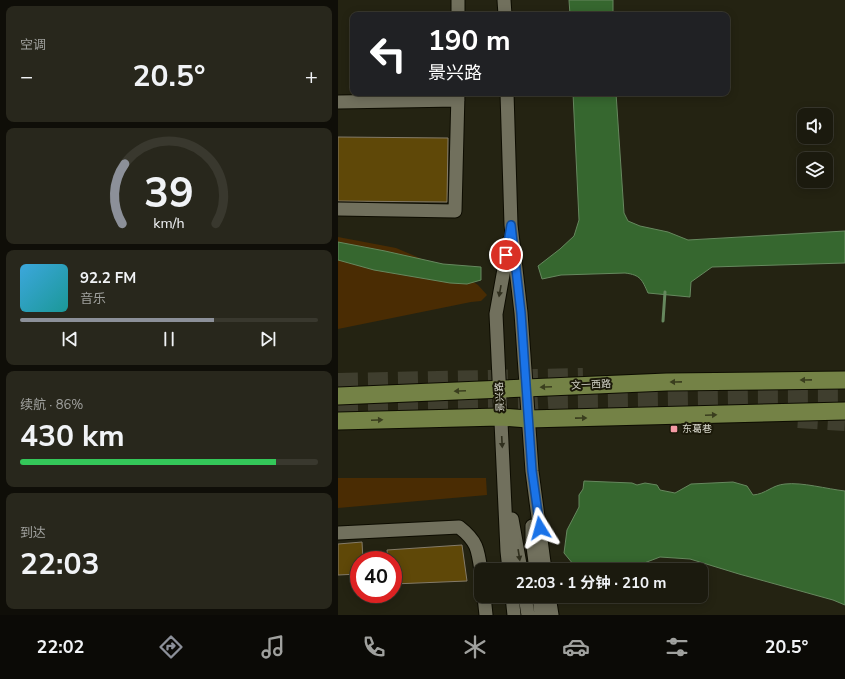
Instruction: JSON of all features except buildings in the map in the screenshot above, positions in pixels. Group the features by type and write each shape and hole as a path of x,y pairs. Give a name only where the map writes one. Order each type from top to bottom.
{"main road":[{"name":"文一西路","path":"338,396 667,382 845,380"},
{"path":"338,421 500,416 528,419 845,411"}],"street":[{"path":"458,0 458,12"},
{"path":"504,0 505,12"},
{"name":"景兴路","path":"507,96 511,225 521,313 532,471 544,563"},
{"path":"338,102 458,97 455,211 338,209"},
{"name":"景兴路","path":"508,563 496,314 511,225"},
{"path":"532,471 532,539 535,563"},
{"path":"503,476 520,563"},
{"path":"338,533 459,527 471,536 479,551 480,563"},
{"path":"485,603 486,615"},
{"path":"513,603 514,615"},
{"path":"526,603 528,615"},
{"path":"540,603 541,615"},
{"path":"550,603 552,615"}],"shaded area":[{"path":"569,0 613,0 613,12 570,12"},
{"path":"573,96 616,96 624,213 628,221 640,226 668,232 688,240 845,231 845,263 712,267 691,282 690,297 648,293 638,277 625,273 561,275 542,279 538,266 574,236 579,220"},
{"path":"338,237 396,248 469,279 478,285 487,295 481,301 338,329"},
{"path":"338,242 443,264 481,267 481,280 467,284 450,283 374,270 338,260"},
{"path":"338,478 486,478 487,495 338,508"},
{"path":"584,481 632,483 637,485 645,483 657,485 660,490 675,493 691,484 733,482 747,486 753,495 762,493 776,486 792,484 845,491 845,605 833,600 690,559 660,557 644,563 572,563 564,553 567,530 579,507 579,495 583,489"}],"waterway":[{"path":"663,321 665,292"}],"tunnel":[{"path":"338,383 583,378"},
{"path":"338,407 524,404 553,402 845,399"},
{"path":"798,418 845,421"}],"place":[{"name":"东葛巷","path":"674,429"}],"route":[{"path":"506,255 511,225 521,313 532,471 540,528"}]}
